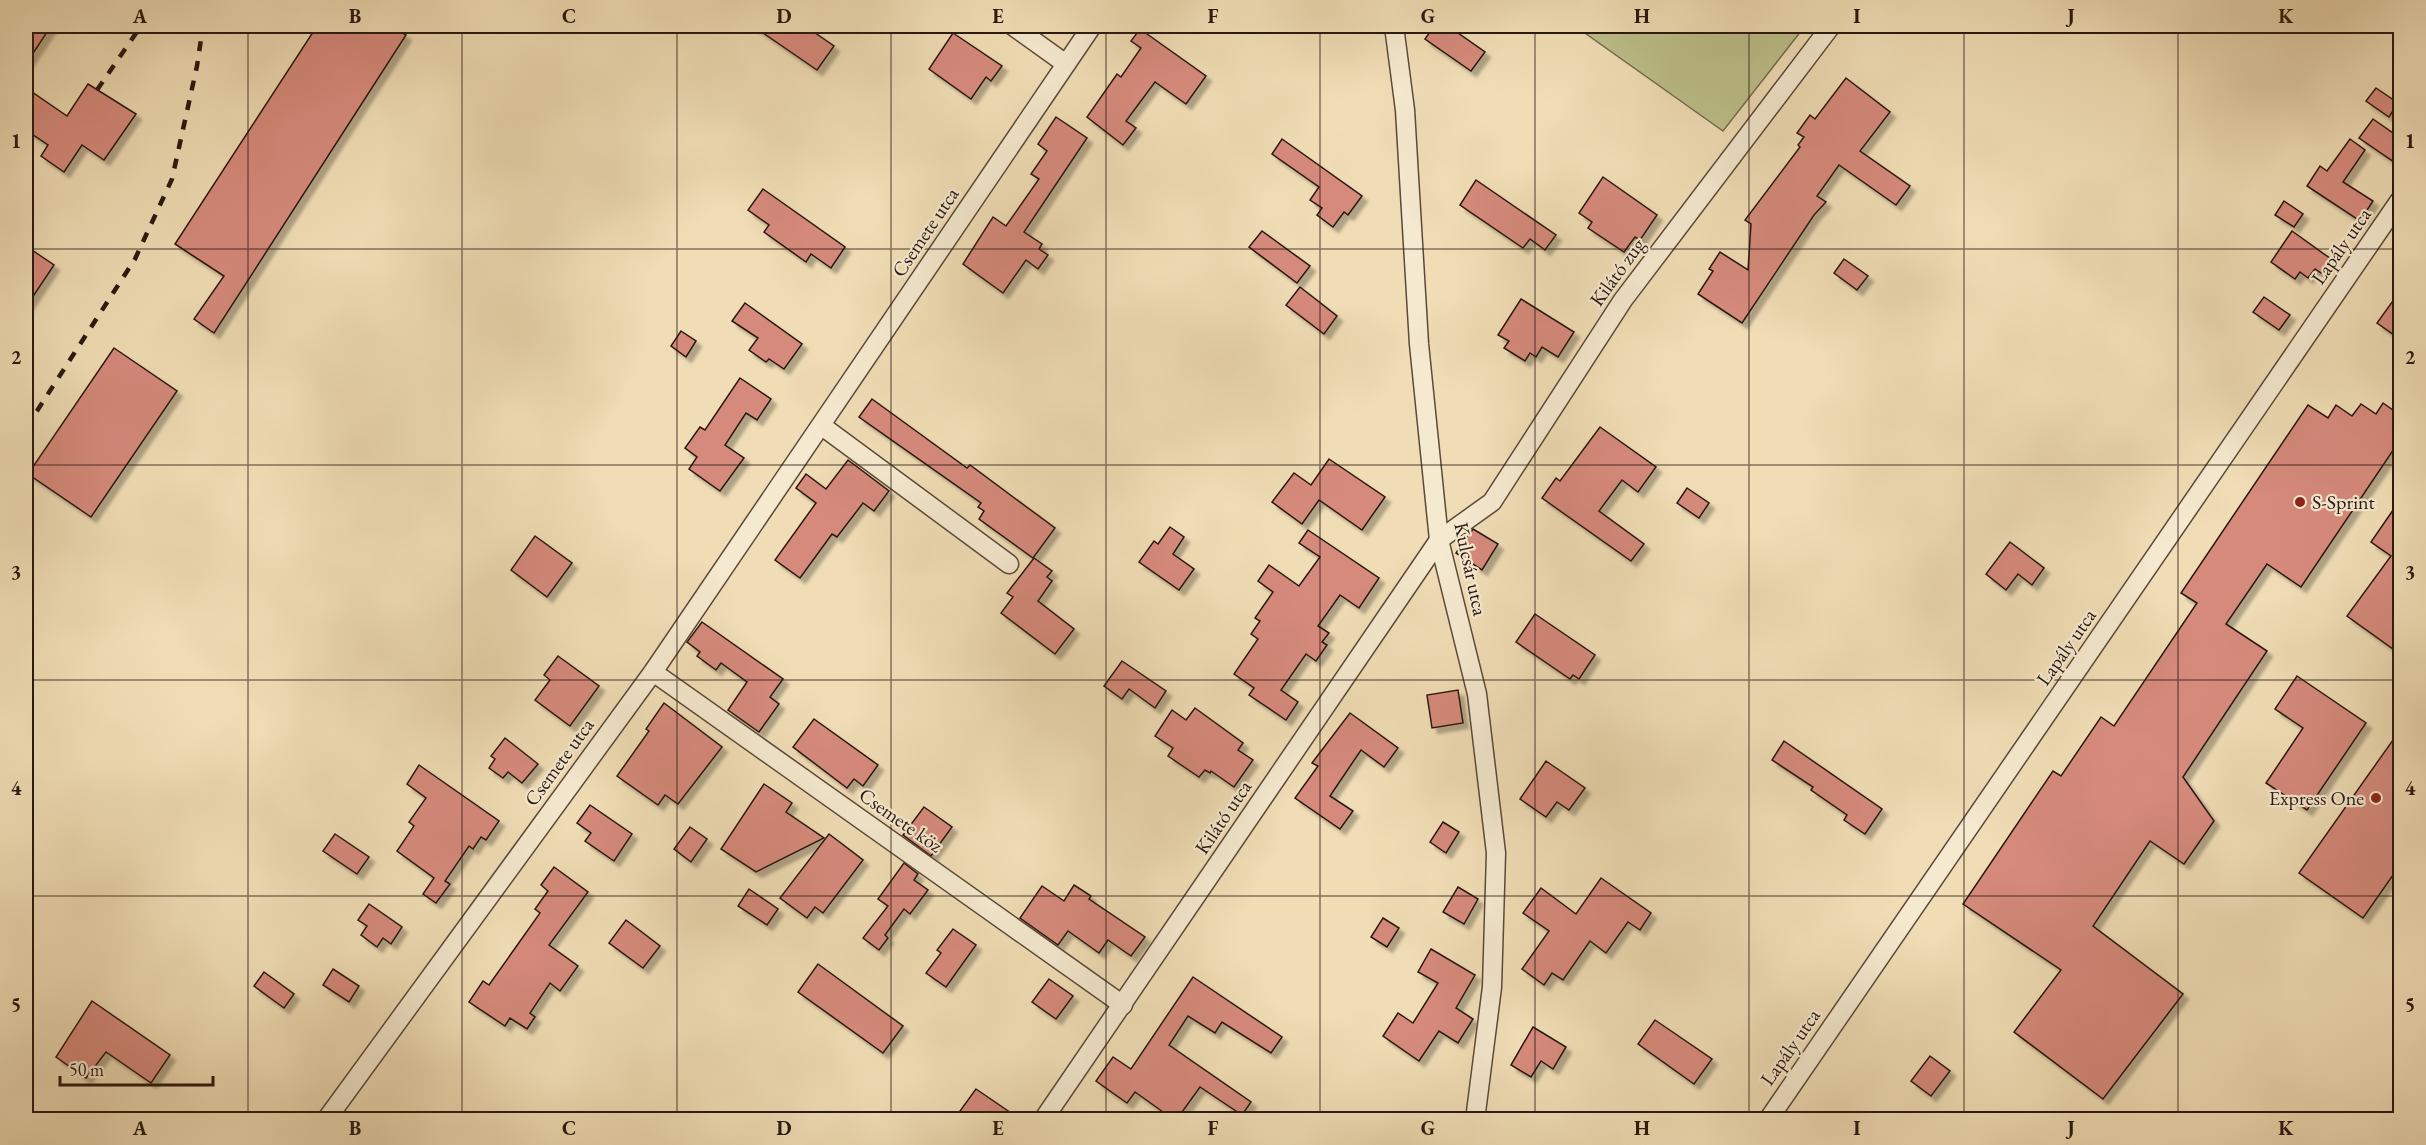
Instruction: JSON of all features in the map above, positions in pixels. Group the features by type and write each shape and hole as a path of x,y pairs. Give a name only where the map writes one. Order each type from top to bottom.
{"street":[{"path":"1013,26 1065,64"},
{"name":"Csemete utca","path":"326,1119 653,672 1092,26"},
{"name":"Kulcsár utca","path":"1394,26 1405,110 1419,344 1439,540 1477,694 1496,853 1492,987 1475,1119"},
{"name":"Kilátó zug","path":"1439,540 1492,502 1623,300 1831,26"},
{"name":"Lapály utca","path":"1768,1119 2400,200"},
{"path":"822,426 1009,564"},
{"name":"Kilátó utca","path":"1043,1119 1439,540"},
{"name":"Csemete köz","path":"653,672 1123,1005"}],"green space":[{"path":"1575,26 1805,26 1723,131"}],"building":[{"path":"26,26 51,26 26,64"},
{"path":"317,26 391,26 406,35 214,333 194,319 224,276 175,244"},
{"path":"753,26 805,26 834,46 817,70"},
{"path":"1434,26 1448,26 1485,52 1471,71 1425,39"},
{"path":"1140,29 1206,76 1186,104 1155,82 1126,121 1136,128 1123,145 1087,117 1117,74 1121,77 1141,48 1131,41"},
{"path":"953,33 1002,66 991,81 986,77 971,99 929,69"},
{"path":"1846,78 1890,112 1860,151 1910,186 1896,205 1839,165 1817,196 1826,202 1814,215 1742,323 1698,294 1713,271 1709,269 1720,252 1748,270 1751,224 1745,220 1800,147 1798,145 1804,137 1797,133 1810,115 1815,119"},
{"path":"88,84 136,114 104,160 82,145 64,172 41,156 48,145 26,130 26,88 67,116"},
{"path":"2376,88 2398,103 2389,117 2366,101"},
{"path":"1056,117 1087,138 1024,232 1042,244 1039,249 1048,255 1038,269 1026,260 1003,293 963,264 993,217 1006,226 1039,179 1031,174 1047,151 1038,144"},
{"path":"2373,119 2400,138 2400,166 2359,138"},
{"path":"1282,139 1362,196 1348,215 1344,212 1333,227 1317,215 1322,208 1310,200 1319,187 1272,154"},
{"path":"2350,139 2365,150 2343,182 2373,201 2360,221 2307,186 2320,166 2327,171"},
{"path":"1603,177 1657,215 1640,240 1635,237 1624,252 1588,228 1592,222 1579,213"},
{"path":"1476,180 1556,235 1545,250 1530,239 1523,248 1460,205"},
{"path":"763,189 845,247 831,268 811,254 806,262 764,232 769,225 748,210"},
{"path":"2284,201 2303,214 2294,227 2275,215"},
{"path":"1262,231 1310,266 1297,283 1249,247"},
{"path":"2292,231 2331,259 2321,273 2315,269 2308,278 2300,272 2295,279 2271,262"},
{"path":"26,246 54,265 26,307"},
{"path":"1844,259 1868,276 1857,290 1834,273"},
{"path":"1300,287 1337,316 1324,334 1286,305"},
{"path":"2400,291 2400,339 2377,323"},
{"path":"2264,297 2290,315 2279,330 2253,312"},
{"path":"1521,299 1574,332 1558,357 1542,347 1536,357 1530,353 1525,361 1504,348 1509,341 1498,335"},
{"path":"745,303 802,344 784,369 769,359 766,362 749,350 758,338 732,321"},
{"path":"681,331 696,341 686,357 671,346"},
{"path":"114,348 177,391 91,517 28,474"},
{"path":"740,378 771,399 757,420 746,413 725,445 744,458 720,491 689,469 697,457 685,448 700,427 705,430"},
{"path":"872,399 967,468 970,465 1055,528 1033,558 979,519 984,511 978,507 981,503 859,417"},
{"path":"2383,403 2400,415 2400,440 2301,587 2267,564 2226,624 2267,651 2183,777 2214,821 2184,864 2150,841 2093,926 2183,994 2103,1099 2014,1032 2061,970 1963,904 2053,771 2061,776 2101,717 2114,726 2197,603 2181,593 2308,405 2328,418 2336,405 2352,416 2361,404 2376,414"},
{"path":"1600,427 1656,467 1638,492 1622,480 1599,511 1644,544 1631,561 1542,498 1556,478 1560,481"},
{"path":"1329,459 1385,497 1362,530 1319,500 1302,524 1272,502 1294,473 1311,485"},
{"path":"848,460 889,491 874,511 863,503 837,537 832,534 800,578 775,560 816,503 796,488 806,474 826,489"},
{"path":"1687,488 1709,503 1699,518 1677,503"},
{"path":"2400,500 2400,654 2347,616 2391,556 2371,542"},
{"path":"1170,527 1184,537 1173,554 1194,569 1179,590 1139,562 1154,541 1158,544"},
{"path":"1473,529 1498,544 1482,570 1456,553"},
{"path":"1308,530 1379,578 1359,608 1340,595 1318,626 1329,633 1322,642 1327,645 1316,661 1306,654 1281,690 1298,702 1286,720 1249,695 1254,688 1234,674 1258,639 1251,634 1260,621 1255,618 1273,592 1258,581 1269,565 1299,586 1320,557 1299,543"},
{"path":"535,536 572,563 547,597 511,570"},
{"path":"2010,542 2044,568 2032,585 2018,574 2006,590 1986,574"},
{"path":"1034,558 1052,571 1047,577 1052,581 1038,601 1074,629 1055,654 1001,613 1013,597 1007,593"},
{"path":"1535,614 1595,655 1579,679 1573,675 1570,679 1516,642"},
{"path":"702,622 783,679 770,697 779,704 759,732 728,710 747,682 721,663 716,670 697,656 700,652 687,642"},
{"path":"558,656 599,686 570,726 535,700 550,680 544,675"},
{"path":"1122,661 1166,691 1155,708 1129,689 1122,699 1104,686"},
{"path":"2297,676 2366,723 2307,810 2266,783 2303,728 2275,709"},
{"path":"1458,690 1463,723 1432,728 1427,695"},
{"path":"664,703 722,747 678,804 665,795 658,805 617,776 649,731 646,729"},
{"path":"1195,708 1243,743 1238,750 1253,760 1234,787 1211,771 1210,773 1205,770 1199,777 1168,756 1173,748 1155,736 1172,710 1186,720"},
{"path":"1350,713 1398,748 1384,767 1361,750 1330,796 1353,811 1340,829 1295,798 1318,766 1312,763"},
{"path":"814,719 878,765 863,786 854,779 847,788 793,747"},
{"name":"Express One","path":"2400,730 2400,865 2363,918 2299,873"},
{"path":"505,738 538,764 522,783 508,772 503,778 489,768 495,759 491,756"},
{"path":"1784,741 1882,809 1865,834 1844,820 1847,815 1811,790 1813,787 1772,760"},
{"path":"1546,761 1585,788 1569,810 1557,802 1546,817 1520,799"},
{"path":"419,765 499,821 486,840 481,837 473,849 469,846 445,881 450,884 436,903 423,894 434,878 397,851 414,826 409,822 426,798 407,784"},
{"path":"764,784 792,803 786,812 824,838 756,872 721,849"},
{"path":"590,805 632,834 614,861 585,841 591,833 577,823"},
{"path":"924,807 952,827 931,856 903,835"},
{"path":"1443,822 1459,832 1446,853 1430,842"},
{"path":"690,827 707,839 691,862 674,849"},
{"path":"335,834 369,857 357,874 323,851"},
{"path":"829,834 863,860 823,913 815,907 807,918 780,898"},
{"path":"904,863 918,874 914,880 928,890 910,914 904,909 885,935 888,938 879,950 863,938 888,906 878,899"},
{"path":"554,867 588,892 549,945 578,966 560,991 550,983 530,1013 535,1017 527,1029 510,1018 505,1026 469,1002 483,981 489,985 540,913 535,909 548,891 541,885"},
{"path":"1601,878 1651,913 1640,930 1628,922 1606,953 1590,941 1563,980 1552,973 1544,985 1522,969 1549,931 1523,913 1541,888 1576,914"},
{"path":"1074,885 1091,896 1089,899 1145,937 1131,956 1108,940 1099,953 1068,931 1058,945 1020,918 1042,886 1064,901"},
{"path":"1458,887 1478,899 1464,924 1443,912"},
{"path":"749,889 778,909 767,925 738,906"},
{"path":"369,904 402,927 391,944 383,938 377,947 361,935 367,926 358,920"},
{"path":"1383,918 1399,928 1387,947 1371,937"},
{"path":"626,920 660,946 643,968 609,943"},
{"path":"953,929 976,945 946,987 926,973 941,953 937,950"},
{"path":"1431,949 1475,975 1456,1008 1473,1019 1458,1043 1439,1031 1419,1061 1383,1036 1398,1013 1413,1023 1438,983 1418,972"},
{"path":"818,964 903,1026 883,1053 798,992"},
{"path":"333,969 359,986 349,1002 323,985"},
{"path":"264,972 294,994 284,1008 254,986"},
{"path":"1193,977 1282,1037 1271,1053 1222,1022 1215,1033 1188,1016 1169,1045 1251,1102 1242,1115 1200,1087 1177,1119 1171,1115 1170,1117 1135,1092 1127,1103 1096,1081 1113,1057 1131,1069"},
{"path":"1049,979 1073,996 1056,1019 1032,1002"},
{"path":"92,1001 170,1055 151,1083 106,1052 86,1078 56,1057"},
{"path":"1655,1020 1712,1059 1694,1084 1638,1044"},
{"path":"1533,1027 1566,1047 1553,1069 1541,1061 1531,1077 1511,1065"},
{"path":"1930,1056 1950,1071 1931,1096 1911,1081"},
{"path":"976,1089 1020,1119 972,1119 960,1111"}],"railway":[{"path":"97,90 141,26"},
{"path":"26,428 135,259 172,179 197,66 203,26"}],"place":[{"name":"S-Sprint","path":"2300,502"},
{"name":"Express One","path":"2376,798"}]}
